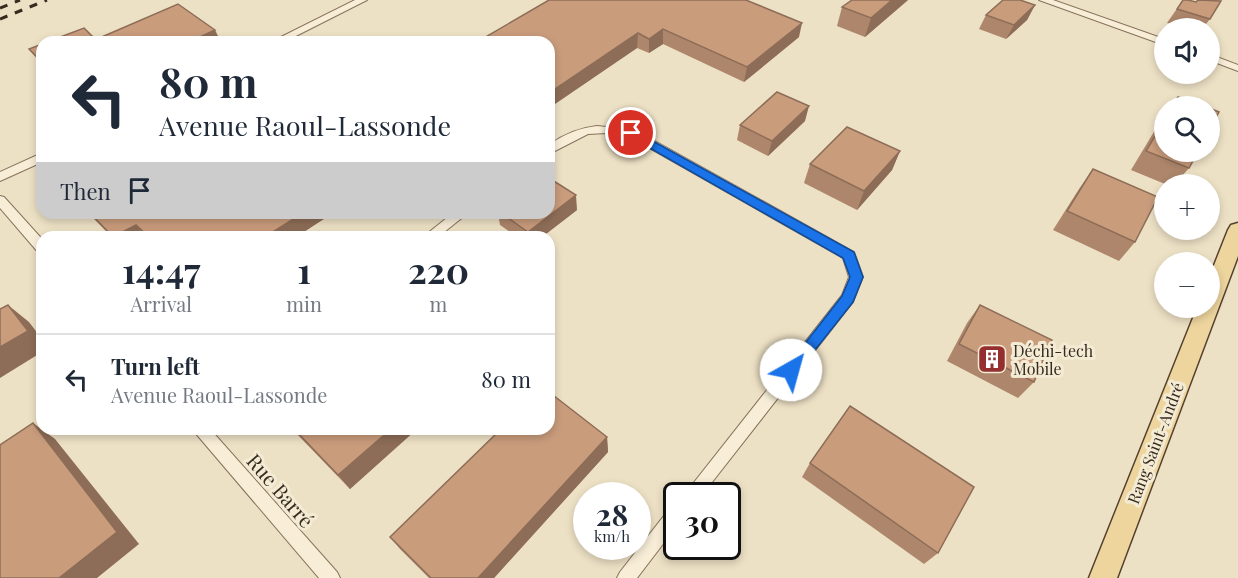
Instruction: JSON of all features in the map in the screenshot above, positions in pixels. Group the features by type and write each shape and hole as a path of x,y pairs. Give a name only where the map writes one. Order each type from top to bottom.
{"main road":[{"name":"Rang Saint-André","path":"1220,276 1238,230"},
{"name":"Rang Saint-André","path":"1102,578 1203,318"}],"street":[{"path":"288,36 362,0"},
{"path":"1044,0 1154,38"},
{"path":"1220,61 1238,68"},
{"path":"555,146 581,130 601,127 631,133 849,255 856,277 848,298 702,482"},
{"path":"0,177 36,160"},
{"path":"0,200 36,241"},
{"path":"437,231 454,219"},
{"name":"Rue Barré","path":"205,435 331,578"},
{"path":"626,578 663,531"}],"building":[{"path":"549,0 746,0 802,23 747,67 663,29 649,39 638,33 555,89 555,36 487,36"},
{"path":"852,0 892,0 871,18 842,7"},
{"path":"1003,0 1020,0 1035,5 1014,25 986,15"},
{"path":"1183,0 1221,1 1211,18 1177,9"},
{"path":"178,4 215,30 202,36 104,36"},
{"path":"84,28 92,36 63,36"},
{"path":"36,46 36,56 29,49"},
{"path":"777,92 809,106 772,141 740,125"},
{"path":"847,127 900,151 864,191 810,164"},
{"path":"1154,138 1154,154 1146,151"},
{"path":"1174,162 1192,162 1189,168"},
{"path":"1093,169 1154,195 1154,205 1135,242 1067,211"},
{"path":"555,182 576,195 555,211"},
{"path":"96,219 294,219 274,231 142,231 136,225 124,231 107,231"},
{"path":"510,219 545,219 529,231"},
{"path":"8,305 28,331 0,347 0,309"},
{"path":"980,305 1052,340 1034,382 959,344"},
{"path":"555,397 607,437 478,578 431,578 390,537 495,435 555,435"},
{"path":"850,406 974,487 938,553 810,463"},
{"path":"33,423 36,427 36,435 42,435 117,532 59,578 0,578 0,445"},
{"path":"300,435 384,435 338,475"}],"railway":[{"path":"0,8 20,0"},
{"path":"0,19 47,0"}],"place":[{"name":"Déchi-tech Mobile","path":"992,359"}],"route":[{"path":"631,133 849,255 856,277 848,298 791,370"}]}
